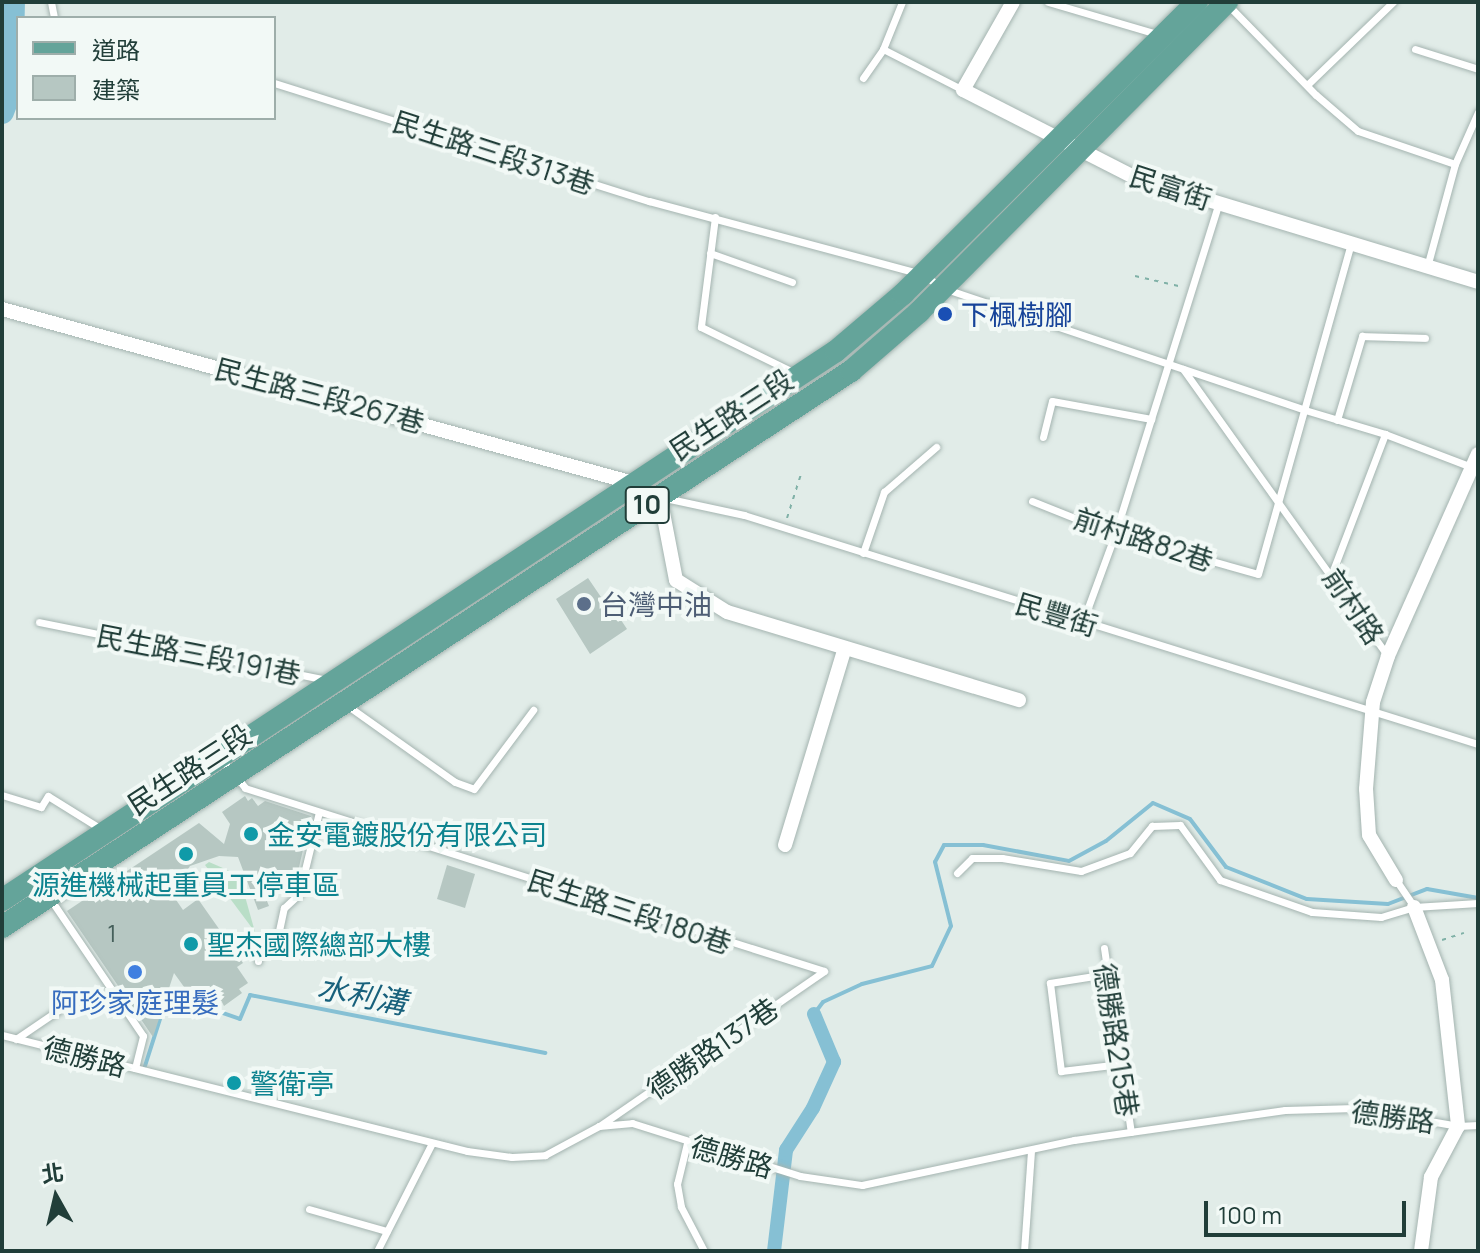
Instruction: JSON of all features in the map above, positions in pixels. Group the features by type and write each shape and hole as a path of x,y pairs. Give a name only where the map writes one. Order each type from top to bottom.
{"main road":[{"name":"民生路三段","path":"2,927 49,897 336,682 801,376 876,319 1197,2"},
{"name":"民生路三段","path":"2,900 106,832 344,704 851,371 943,288 1190,43 1226,2"}],"street":[{"path":"963,90 1013,2"},
{"name":"民富街","path":"963,90 1058,138 1079,152 1136,178 1478,282"},
{"name":"民生路三段267巷","path":"2,309 637,484"},
{"path":"1388,656 1477,463"},
{"path":"660,497 676,580 727,612 1019,700"},
{"path":"785,845 845,648"},
{"name":"前村路","path":"1388,656 1373,702 1366,789 1369,835 1396,880"},
{"path":"1414,907 1442,980 1458,1126 1431,1177 1421,1251"}],"lane":[{"path":"863,78 883,49 902,2"},
{"path":"1048,2 1190,43"},
{"path":"1226,2 1307,85 1358,131 1455,164"},
{"path":"1307,85 1393,2"},
{"name":"民富街","path":"883,49 963,90"},
{"path":"1415,49 1478,69"},
{"name":"民生路三段313巷","path":"276,84 649,201 922,274 943,288"},
{"path":"1427,267 1455,164 1478,112"},
{"path":"1083,621 1115,534 1219,202"},
{"path":"715,217 701,327 801,376"},
{"path":"1279,500 1351,242"},
{"path":"710,253 792,282"},
{"path":"943,288 1305,410 1477,463"},
{"path":"1337,420 1362,336 1425,338"},
{"name":"前村路","path":"1182,367 1332,573 1388,656"},
{"path":"1043,437 1052,401 1151,419"},
{"path":"1332,573 1385,434"},
{"path":"863,553 884,492 936,447"},
{"name":"民豐街","path":"637,484 660,497 785,528 1478,744"},
{"name":"前村路82巷","path":"1032,501 1115,534 1258,574 1279,500"},
{"name":"民生路三段191巷","path":"39,622 336,682 344,704"},
{"path":"344,704 455,782 474,789 533,710"},
{"name":"民生路三段180巷","path":"227,766 245,788 824,971"},
{"path":"2,795 41,807 48,796 106,832"},
{"path":"258,961 259,950 277,940 284,908 299,894 319,812"},
{"path":"957,873 972,858 1002,858 1081,871 1130,853 1152,826 1180,825 1220,880 1312,912 1381,917 1414,907 1478,903"},
{"path":"1396,880 1414,907"},
{"path":"49,897 143,1036 135,1068"},
{"name":"德勝路215巷","path":"1104,948 1131,1132"},
{"name":"德勝路137巷","path":"599,1126 824,971"},
{"path":"1107,974 1050,983 1061,1071 1121,1064"},
{"path":"16,1039 60,1009"},
{"name":"德勝路","path":"2,1035 432,1143 497,1155 545,1155 599,1126 632,1123 687,1143 800,1176 862,1185 1074,1140 1285,1110 1355,1108 1458,1126 1478,1125"},
{"path":"377,1251 432,1143"},
{"path":"687,1143 677,1184 681,1207 704,1251"},
{"path":"1024,1251 1031,1151"},
{"path":"309,1209 387,1231"}],"path":[{"path":"1135,276 1192,290"},
{"path":"785,528 801,474"},
{"path":"1429,944 1464,933"}],"green space":[{"path":"209,862 239,875 255,932 205,865"}],"building":[{"path":"588,578 618,622 621,620 627,629 590,654 556,599"},
{"path":"245,796 248,801 252,798 258,806 265,801 311,816 296,880 282,875 260,884 269,906 258,910 238,857 219,856 190,866 172,894 183,910 198,899 243,963 237,967 248,983 239,989 242,993 224,1006 222,1002 218,1005 212,998 206,1003 199,993 192,998 174,973 153,1037 67,911 199,823 224,844 230,824 222,812"},
{"path":"447,865 475,874 465,908 437,899"}],"waterway":[{"path":"2,112 11,89 13,2"},
{"path":"814,1014 823,1002 862,984 932,966 951,926 935,862 944,845 983,845 1069,861 1106,841 1153,803 1190,819 1226,867 1307,899 1388,904 1427,889 1478,898"},
{"name":"水利溝","path":"145,1066 168,994 240,1019 250,995 545,1053"},
{"path":"774,1251 786,1150 813,1108 834,1062 814,1014"}],"place":[{"name":"下楓樹腳","path":"945,314"},
{"name":"台灣中油","path":"584,604"},
{"name":"金安電鍍股份有限公司","path":"251,834"},
{"name":"源進機械起重員工停車區","path":"186,854"},
{"name":"聖杰國際總部大樓","path":"191,944"},
{"name":"阿珍家庭理髮","path":"135,972"},
{"name":"警衛亭","path":"234,1083"}]}
